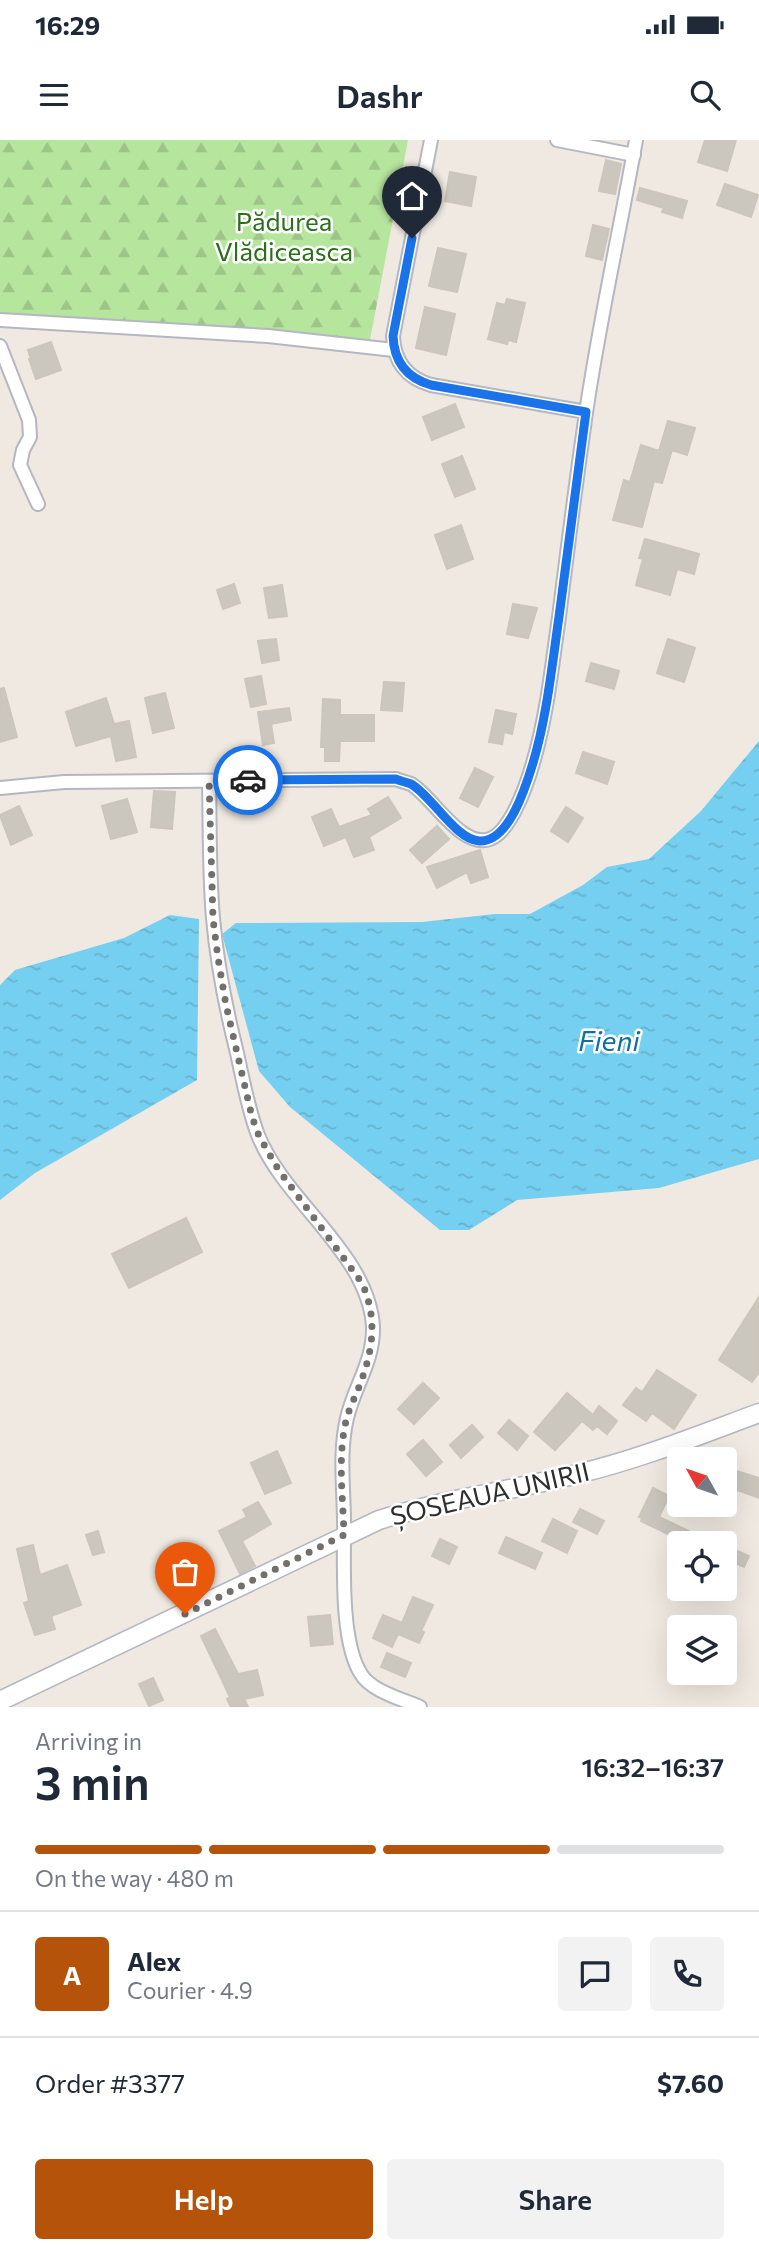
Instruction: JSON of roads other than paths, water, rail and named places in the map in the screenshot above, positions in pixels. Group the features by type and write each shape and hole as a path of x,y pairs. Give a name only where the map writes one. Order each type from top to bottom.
{"main road":[{"name":"ȘOSEAUA UNIRII","path":"0,1701 344,1535 411,1510 576,1475 623,1462 671,1447 759,1413"}],"street":[{"path":"431,140 393,336 397,361 420,382 586,412"},
{"path":"557,140 634,155"},
{"path":"0,788 64,782 396,779 410,783 423,793 467,836 478,841 500,834 513,813 533,762 552,668 586,412 636,140"},
{"path":"0,320 268,337 394,350"},
{"path":"0,346 29,419 30,437 23,450 20,465 38,504"},
{"path":"209,781 213,919 226,1005 252,1117 259,1136 278,1169 362,1283 371,1311 372,1348 347,1417 344,1442 343,1590 356,1666 368,1683 420,1707"}],"water":[{"name":"Fieni","path":"759,741 759,1159 659,1188 517,1200 469,1230 440,1230 290,1107 259,1071 222,934 236,923 422,922 495,914 530,914 583,885 607,867 649,859 701,811"},
{"path":"170,915 199,919 197,1080 35,1173 0,1200 0,985 15,970 124,938"}],"park label":[{"name":"Pădurea Vlădiceasca","path":"284,237"}]}
